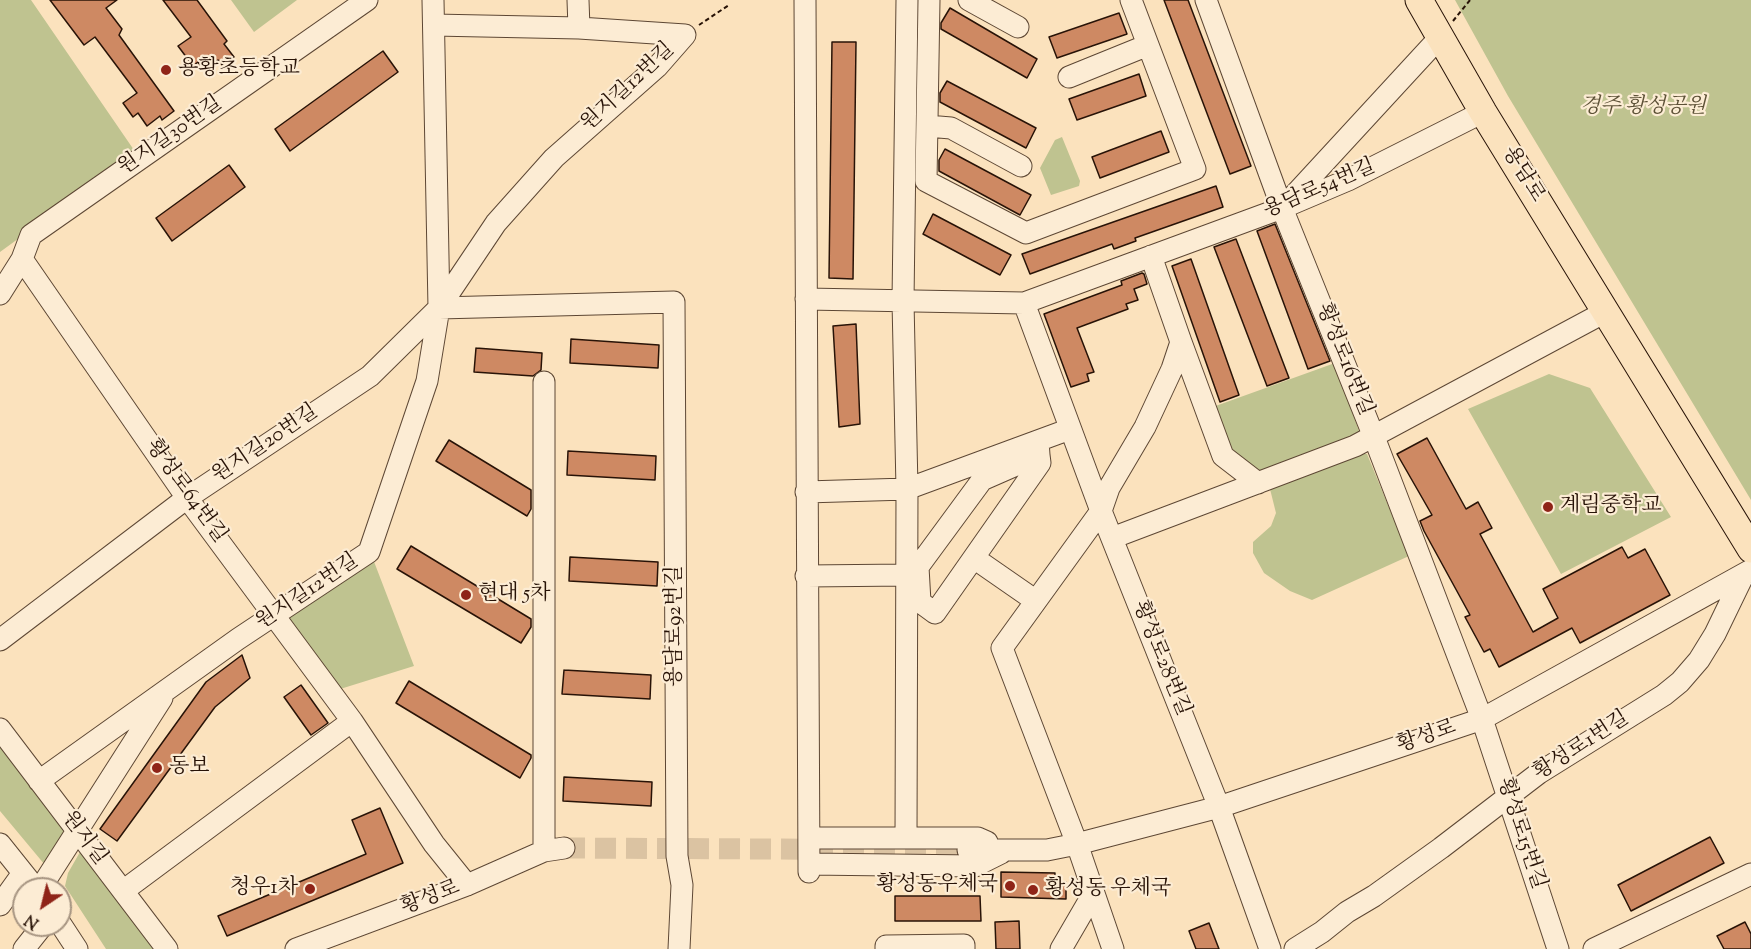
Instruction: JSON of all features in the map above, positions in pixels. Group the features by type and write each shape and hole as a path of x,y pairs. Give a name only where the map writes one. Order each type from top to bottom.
{"main road":[{"name":"용담로","path":"1419,0 1605,312 1748,564"}],"street":[{"name":"원지길30번길","path":"0,294 22,259 31,235 367,0"},
{"name":"원지길12번길","path":"39,781 275,614 369,552 427,381 439,308 433,0"},
{"path":"578,0 579,28"},
{"path":"805,0 809,868 975,866 1007,850"},
{"path":"906,837 907,489 903,301 907,0"},
{"path":"929,0 926,181 1026,233 1195,169 1131,0"},
{"path":"969,0 1018,27"},
{"name":"황성로16번길","path":"1206,0 1282,208 1374,437 1482,719"},
{"name":"원지길12번길","path":"434,25 579,28 685,35"},
{"name":"원지길12번길","path":"439,308 496,223 554,158 657,67 685,35"},
{"path":"1282,208 1440,37"},
{"path":"1069,77 1149,45"},
{"name":"용담로54번길","path":"806,299 1024,303 1282,208 1348,180 1484,112"},
{"path":"927,126 951,128 1021,166"},
{"path":"1151,256 1223,456 1258,483"},
{"name":"황성로64번길","path":"22,259 188,498 352,721 434,844 467,885"},
{"name":"용담로92번길","path":"439,308 674,302 677,856 682,885 679,949"},
{"name":"황성로28번길","path":"1024,303 1101,511 1219,807 1270,949"},
{"name":"원지길20번길","path":"0,640 188,498 370,376 439,308"},
{"path":"1112,538 1355,446 1605,312"},
{"path":"1113,949 1077,844 1002,648 1101,511 1109,488 1145,427 1172,369 1181,342"},
{"name":"황성로","path":"297,949 338,942 554,849 544,382"},
{"path":"1038,448 1040,463 934,613 920,602 918,567 981,480 1070,429"},
{"path":"806,492 907,489 1038,448"},
{"path":"975,558 1036,602"},
{"name":"황성로","path":"968,850 1047,850 1077,844 1219,807 1482,719 1748,564"},
{"name":"황성로1번길","path":"1295,949 1322,933 1347,912 1374,896 1441,848 1539,772 1664,695 1680,682 1699,660 1715,634 1748,564"},
{"path":"806,576 907,575"},
{"path":"48,877 169,688"},
{"name":"황성로15번길","path":"1482,719 1558,949"},
{"path":"123,891 352,721"},
{"name":"원지길","path":"0,729 167,949"},
{"path":"809,838 978,838 1007,850"},
{"path":"0,844 27,877"},
{"path":"1594,949 1751,874"},
{"path":"1061,949 1093,894"},
{"path":"0,904 12,895"},
{"path":"24,949 34,937"},
{"path":"886,949 886,946 964,945 964,949"}],"path":[{"path":"1440,37 1470,0"},
{"path":"685,35 729,5"}],"green space":[{"path":"0,0 31,0 136,153 0,252"},
{"path":"231,0 297,0 254,32"},
{"name":"경주 황성공원","path":"1455,0 1751,0 1751,500 1508,96"},
{"path":"1062,137 1080,181 1079,186 1051,195 1040,168 1055,140"},
{"path":"1335,363 1359,431 1358,437 1265,473 1252,470 1229,453 1210,408"},
{"path":"1549,374 1590,388 1671,517 1561,574 1468,409"},
{"path":"1356,454 1367,454 1409,556 1312,600 1290,591 1264,573 1253,553 1253,542 1271,526 1276,513 1270,489"},
{"path":"373,559 414,666 337,690 284,616"},
{"path":"0,739 73,833 45,865 0,811"},
{"path":"80,852 89,852 161,949 106,949 72,897 72,877 67,877"}],"building":[{"path":"50,0 117,0 106,8 122,29 119,35 174,111 162,120 160,116 147,126 138,113 133,117 123,103 137,93 95,37 84,45"},
{"path":"163,0 197,0 227,41 224,44 234,57 222,65 218,60 203,70 198,62 193,66 178,46 191,37"},
{"path":"1164,0 1188,0 1251,166 1230,174"},
{"path":"950,8 1037,59 1027,78 941,29 941,23"},
{"path":"1119,13 1127,34 1057,58 1049,37"},
{"path":"832,42 856,42 853,279 829,278"},
{"path":"383,51 398,72 290,151 275,129"},
{"path":"1139,74 1146,96 1077,120 1069,99"},
{"path":"947,81 1036,128 1026,148 940,102 940,93"},
{"path":"1161,131 1169,152 1100,178 1092,157"},
{"path":"945,149 1031,195 1020,215 939,171 939,160"},
{"path":"229,165 245,187 172,241 156,218"},
{"path":"1216,186 1223,207 1135,238 1136,241 1114,249 1112,244 1030,274 1022,254"},
{"path":"933,214 1011,255 1000,275 923,234"},
{"path":"1275,224 1330,361 1308,369 1257,231"},
{"path":"1236,239 1289,378 1267,386 1214,247"},
{"path":"1191,259 1239,395 1220,402 1172,266"},
{"path":"1142,273 1147,284 1134,289 1138,300 1126,304 1128,309 1077,328 1094,372 1087,374 1089,381 1071,387 1044,314 1122,285 1121,281"},
{"path":"856,324 860,424 839,427 833,326"},
{"path":"571,339 659,345 658,368 570,363"},
{"path":"476,348 542,353 541,370 533,376 474,372"},
{"path":"1427,438 1466,509 1478,502 1492,528 1480,534 1533,632 1558,618 1543,589 1622,547 1628,558 1645,549 1670,595 1580,643 1572,628 1499,667 1490,649 1484,652 1465,617 1470,615 1420,521 1432,515 1397,454"},
{"path":"449,440 531,490 531,509 527,516 436,461"},
{"path":"568,451 656,456 655,480 567,475"},
{"name":"현대 5차","path":"411,546 531,619 531,627 521,643 397,569"},
{"name":"현대 5차","path":"570,557 658,562 657,586 569,581"},
{"name":"동보","path":"242,655 250,678 215,707 117,841 100,829 206,682"},
{"path":"564,670 651,675 650,699 562,694"},
{"path":"409,681 531,755 520,778 396,703"},
{"path":"301,685 328,723 311,735 284,697"},
{"path":"564,777 652,782 651,806 563,801"},
{"name":"청우1차","path":"380,808 403,863 227,936 218,916 366,854 352,820"},
{"path":"1710,837 1724,863 1631,911 1618,885"},
{"name":"황성동 우체국","path":"1001,872 1055,873 1054,882 1066,882 1066,899 1001,897"},
{"path":"895,896 980,896 981,921 895,921"},
{"path":"1019,921 1020,949 996,949 995,922"},
{"path":"1745,922 1751,934 1751,949 1724,949 1717,936"},
{"path":"1209,923 1219,949 1196,949 1189,931"}],"tunnel":[{"path":"564,848 968,850"}],"place":[{"name":"용황초등학교","path":"166,70"},
{"name":"계림중학교","path":"1548,507"},
{"name":"현대 5차","path":"466,595"},
{"name":"동보","path":"157,768"},
{"name":"황성동우체국","path":"1010,886"},
{"name":"청우1차","path":"310,889"},
{"name":"황성동 우체국","path":"1033,890"}]}
